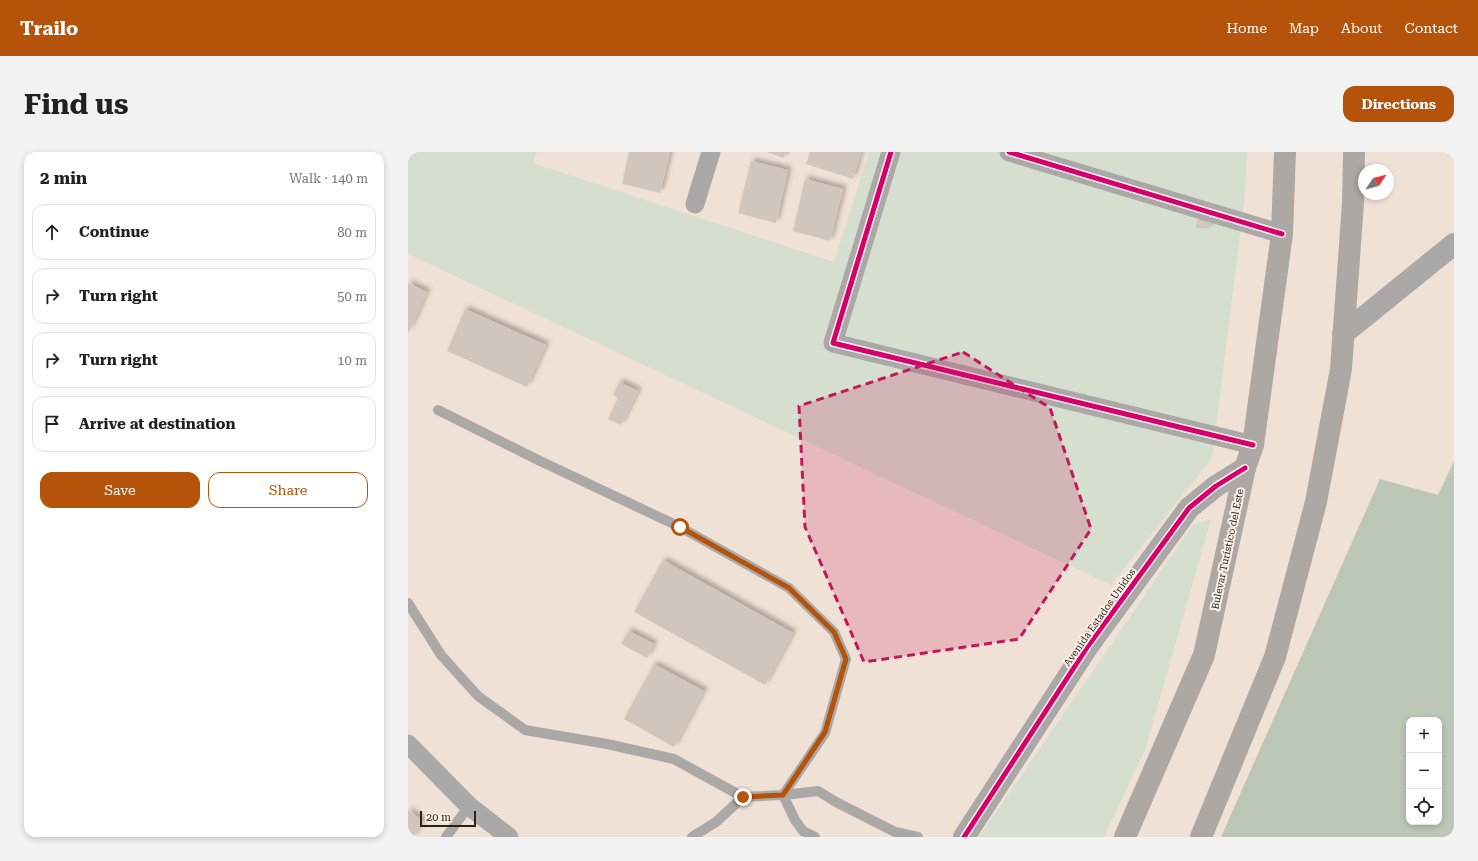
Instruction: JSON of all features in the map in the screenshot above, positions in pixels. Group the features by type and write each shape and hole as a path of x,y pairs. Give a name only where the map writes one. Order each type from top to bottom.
{"highway":[{"name":"Bulevar Turístico del Este","path":"1125,837 1204,655 1245,468 1253,445 1282,234 1284,152"},
{"path":"1201,837 1275,657 1316,502 1341,369 1353,203 1354,152"}],"street":[{"path":"695,204 711,152"},
{"path":"891,152 833,343 1253,445"},
{"path":"1009,152 1282,234"},
{"path":"1343,334 1454,244"},
{"name":"Avenida Estados Unidos","path":"964,837 1088,646 1189,508 1216,486 1245,468"},
{"path":"408,744 469,806 510,837"}],"lane":[{"path":"438,410 538,460 694,534 789,588 834,632 846,659 825,732 783,795"},
{"path":"408,603 441,655 478,696 525,730 607,744 674,759 743,797 818,791 836,802 895,832 918,837"},
{"path":"783,795 795,820 803,831 815,837"},
{"path":"692,837 716,822 743,797"},
{"path":"446,837 469,806"}],"highlighted area":[{"path":"963,352 1050,408 1091,529 1019,639 864,662 805,527 799,406"}],"green space":[{"path":"408,152 537,152 533,163 834,262 869,152 1247,152 1244,204 1212,458 1111,585 408,254"},
{"path":"1454,461 1454,837 1221,837 1380,479 1438,495"},
{"path":"1211,519 1145,750 1104,837 979,837 1193,525"}],"building":[{"path":"629,152 670,152 660,193 622,184"},
{"path":"767,152 786,152 784,158"},
{"path":"810,152 861,152 853,179 806,164"},
{"path":"751,161 788,170 776,223 738,213"},
{"path":"805,179 843,189 830,241 793,231"},
{"path":"1197,220 1210,221 1209,228 1196,228"},
{"path":"408,283 427,292 408,334"},
{"path":"465,309 546,345 527,387 447,351"},
{"path":"619,382 638,391 621,425 608,419 618,398 613,395"},
{"path":"663,560 793,633 765,685 634,612"},
{"path":"629,631 654,644 647,658 621,644"},
{"path":"654,664 704,691 674,747 624,719"},
{"path":"408,810 424,822 413,837 408,837"}],"cycle path":[{"path":"891,152 833,343 1253,445"},
{"path":"1009,152 1282,234"},
{"path":"964,837 1088,646 1189,508 1216,486 1245,468"}],"route":[{"path":"680,527 789,588 834,632 846,659 825,732 783,795 743,797"}]}
